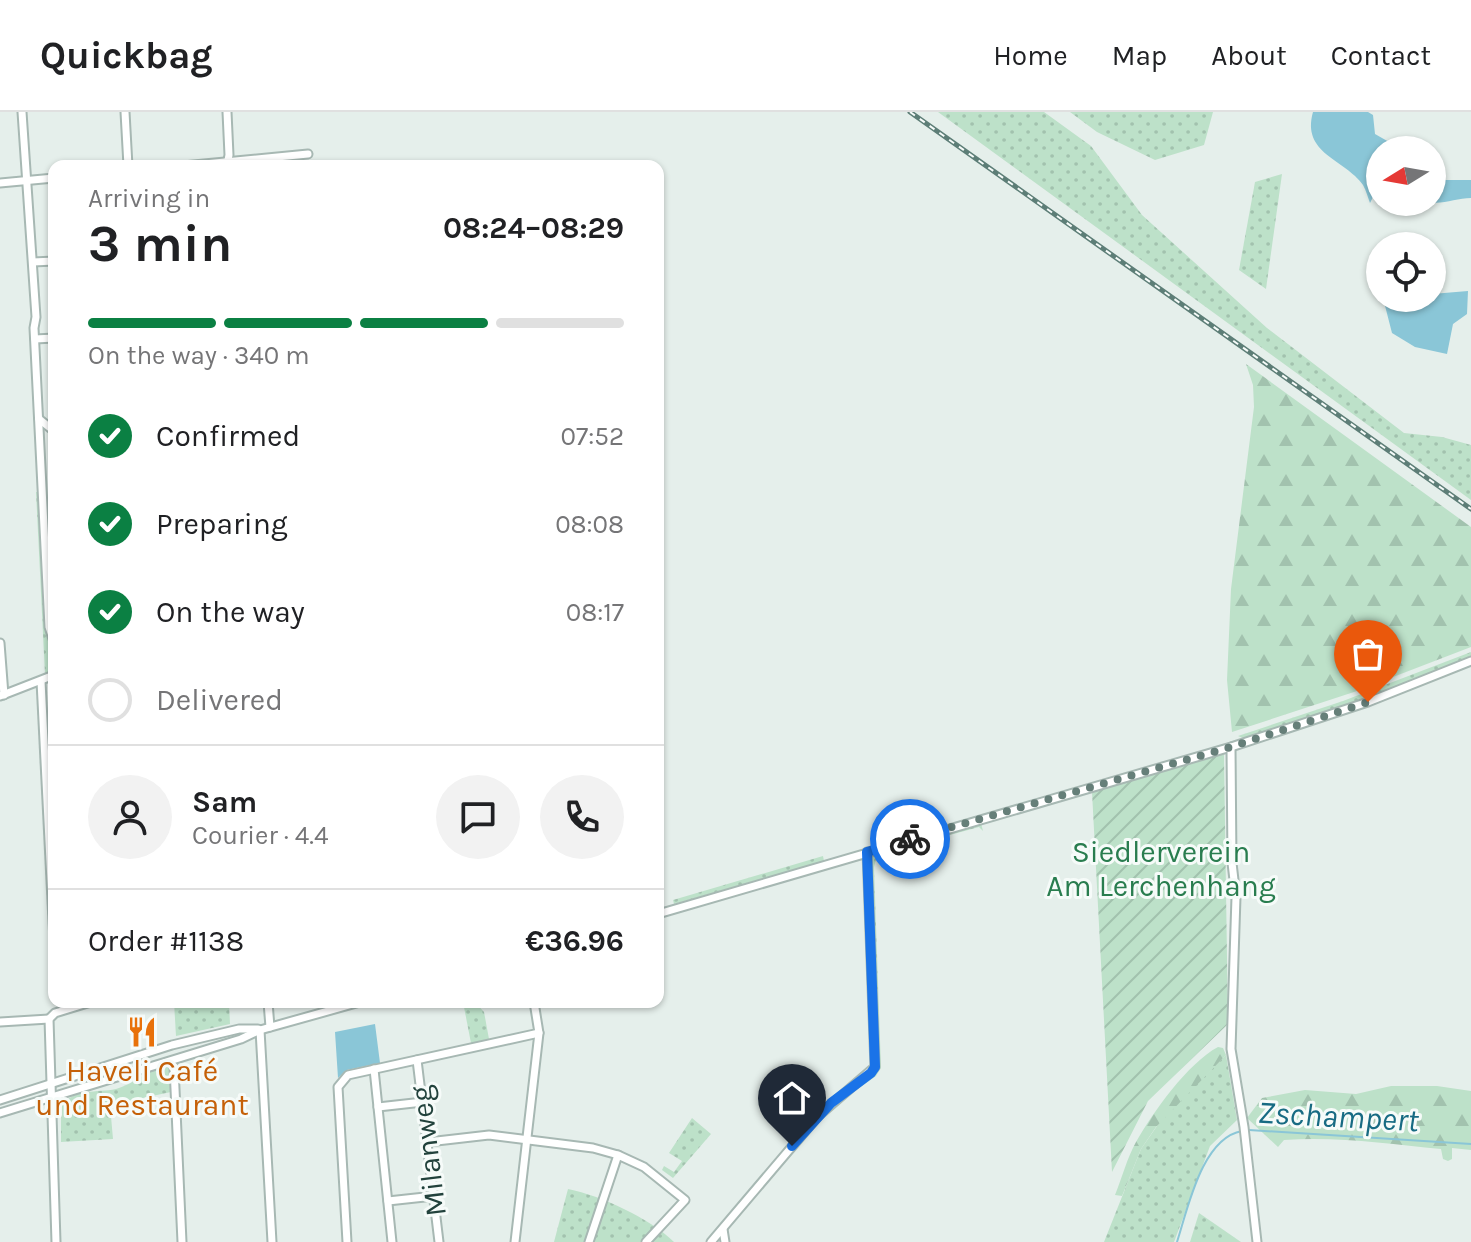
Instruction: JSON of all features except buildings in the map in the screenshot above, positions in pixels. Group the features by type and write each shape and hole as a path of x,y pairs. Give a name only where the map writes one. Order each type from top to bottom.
{"street":[{"path":"22,112 25,180 30,204 48,606"},
{"path":"125,112 128,160"},
{"path":"227,112 227,160"},
{"path":"259,160 308,154"},
{"path":"0,183 48,178"},
{"path":"33,262 48,261"},
{"path":"35,339 48,338"},
{"path":"39,419 48,426"},
{"path":"0,643 2,696 48,678"},
{"path":"664,912 1231,747 1368,702 1471,661"},
{"path":"41,681 48,821"},
{"path":"1231,747 1232,863 1236,897 1231,1035 1257,1242"},
{"path":"711,1242 812,1123 875,1067 867,852"},
{"path":"54,1008 52,1095 56,1242"},
{"path":"0,1022 52,1016 74,1008"},
{"path":"268,1008 270,1027"},
{"path":"0,1113 338,1008"},
{"path":"515,1242 539,1033 535,1008"},
{"path":"0,1100 194,1039 239,1029 260,1030"},
{"path":"260,1030 272,1242"},
{"path":"347,1242 338,1087 348,1075 539,1033"},
{"name":"Milanweg","path":"417,1060 439,1242"},
{"path":"174,1067 182,1242"},
{"path":"374,1069 392,1242"},
{"path":"378,1107 423,1102"},
{"path":"428,1142 489,1135 593,1148 618,1155 644,1167 685,1200 646,1242"},
{"path":"589,1242 618,1155"},
{"path":"388,1201 434,1196"},
{"path":"723,1229 725,1242"}],"green space":[{"path":"938,112 1044,112 1091,146 1142,215 1267,328 1404,433 1442,437 1471,445 1471,500"},
{"path":"1070,112 1213,112 1204,145 1155,160 1097,132"},
{"path":"1282,174 1266,289 1239,270 1255,182"},
{"path":"1246,364 1471,527 1471,647 1354,692 1232,732 1227,680 1231,589 1254,407 1253,385"},
{"path":"36,492 40,492 48,633 48,673 45,674"},
{"path":"1471,652 1471,657 1344,706 1245,739 1238,736 1343,701"},
{"name":"Siedlerverein Am Lerchenhang","path":"1224,755 1228,1024 1148,1101 1112,1172 1092,792"},
{"path":"981,823 983,831 979,827 885,853 876,859 881,1068 876,1076 833,1107 780,1168 832,1105 877,1069 871,858 876,853"},
{"path":"823,856 824,861 674,904 673,900"},
{"path":"174,1008 229,1008 230,1024 176,1036"},
{"path":"464,1008 480,1008 489,1039 471,1043"},
{"path":"1218,1047 1223,1048 1226,1055 1156,1127 1141,1149 1122,1196 1115,1195 1133,1148 1152,1117 1183,1076"},
{"path":"1226,1055 1237,1120 1210,1146 1174,1242 1104,1242 1141,1149 1164,1116"},
{"path":"170,1066 171,1092 110,1105 113,1139 61,1142 61,1106 67,1100 86,1092 116,1089 153,1070"},
{"path":"1391,1086 1437,1086 1471,1091 1471,1150 1452,1148 1452,1159 1448,1161 1443,1159 1441,1149 1362,1141 1284,1140 1278,1147 1247,1118 1262,1098 1305,1090 1356,1094"},
{"path":"692,1118 711,1134 673,1178 662,1170 664,1166 674,1172 682,1161 669,1153"},
{"path":"568,1189 624,1209 674,1242 554,1242"},
{"path":"1199,1213 1241,1242 1190,1242"}],"water":[{"path":"1313,112 1368,112 1373,115 1375,134 1378,136 1366,136 1366,193 1355,176 1319,147 1311,126"},
{"path":"1446,180 1471,180 1471,198 1446,202"},
{"path":"1468,291 1467,314 1453,324 1447,354 1415,347 1392,333 1387,312 1446,312 1446,293"},
{"path":"375,1024 380,1063 347,1070 338,1078 335,1032"}],"waterway":[{"name":"Zschampert","path":"1249,1130 1471,1144"},
{"name":"Zschampert","path":"1177,1242 1192,1194 1207,1160 1228,1136 1242,1131"}],"railway":[{"path":"910,112 1471,509"}],"way so far":[{"path":"910,839 1231,747 1368,702"}],"place":[{"name":"Haveli Café und Restaurant","path":"142,1032"}],"route":[{"path":"792,1146 831,1103 875,1067 867,852 910,839"}]}
